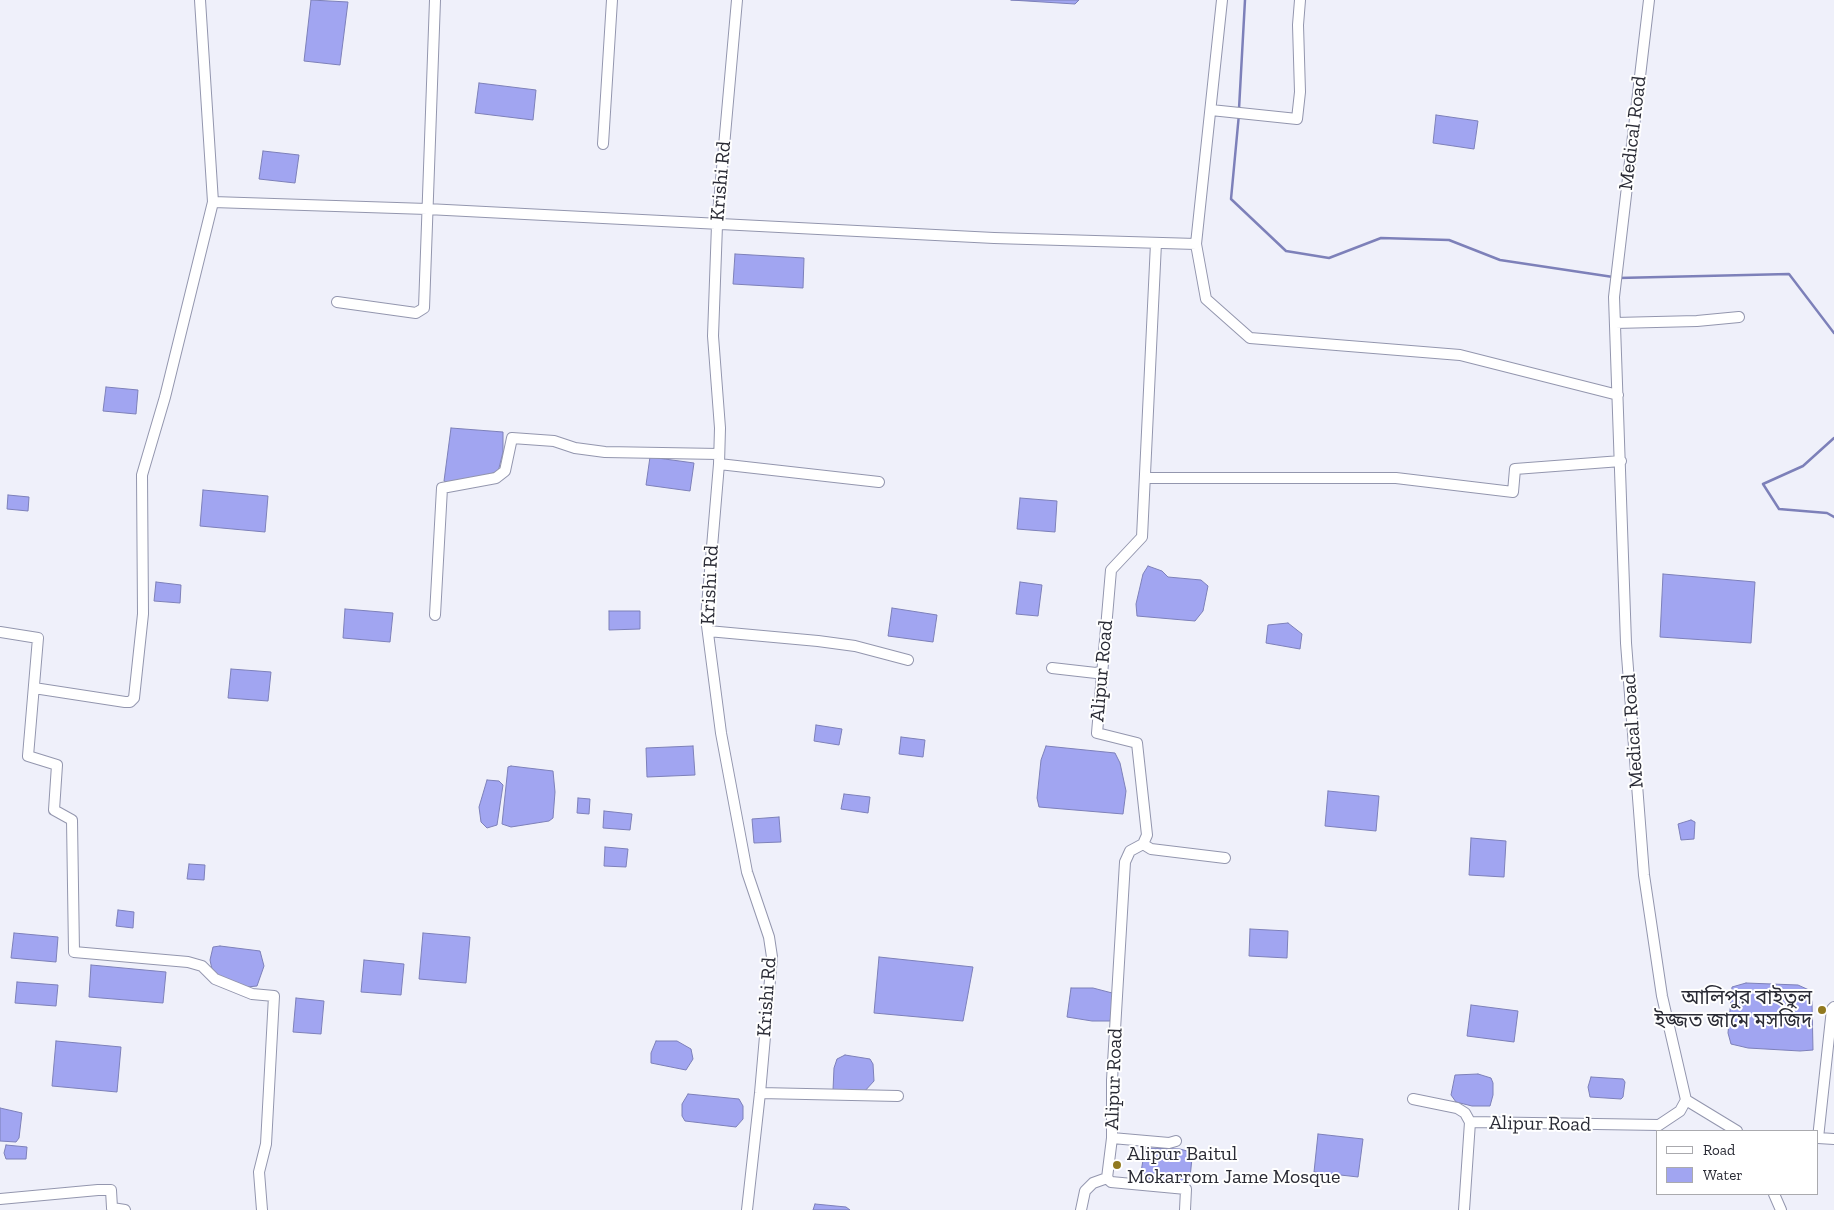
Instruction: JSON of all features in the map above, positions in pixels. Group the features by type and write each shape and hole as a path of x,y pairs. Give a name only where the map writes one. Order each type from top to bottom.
{"street":[{"path":"34,688 125,702 134,698 143,614 142,475 166,397 213,202 200,0"},
{"path":"337,302 416,313 422,311 425,303 434,0"},
{"path":"603,144 612,0"},
{"name":"Krishi Rd","path":"737,0 717,225 713,336 720,428 706,618 721,733 747,872 769,937 772,957 747,1210"},
{"path":"1222,0 1196,244 1206,299 1250,338 1460,355 1618,395"},
{"path":"1211,110 1251,116 1297,119 1300,92 1298,25 1300,0"},
{"name":"Medical Road","path":"1649,0 1614,297 1626,643 1644,875 1662,996 1686,1100"},
{"path":"213,202 427,209 994,238 1196,244"},
{"name":"Alipur Road","path":"1107,1178 1112,1138 1112,1080 1126,862 1130,851 1143,844 1147,835 1147,822 1137,743 1097,733 1111,570 1142,537 1156,243"},
{"path":"1615,323 1697,321 1739,317"},
{"path":"435,615 442,488 496,478 504,471 512,438 554,441 575,448 606,452 719,459 879,482"},
{"path":"1145,478 1396,478 1513,492 1515,469 1621,461"},
{"path":"708,631 818,640 855,646 908,660"},
{"path":"0,632 38,638 28,756 57,765 54,810 72,820 74,952 188,962 202,966 215,979 252,994 274,996 266,1144 259,1172 262,1210"},
{"path":"1052,668 1096,673 1102,671"},
{"path":"1143,844 1151,849 1225,858"},
{"path":"1819,1130 1832,1008 1834,1007"},
{"path":"760,1093 898,1096"},
{"path":"1413,1099 1458,1108 1465,1113 1470,1122"},
{"path":"1686,1100 1735,1130"},
{"name":"Alipur Road","path":"1464,1210 1470,1122 1659,1125 1676,1114 1686,1100"},
{"path":"1112,1138 1169,1143 1176,1141"},
{"path":"1819,1138 1834,1139"},
{"path":"1081,1210 1085,1191 1093,1182 1107,1178 1111,1182 1186,1189 1185,1210"},
{"path":"0,1199 111,1190 112,1208 125,1210"},
{"path":"1774,1195 1781,1210"}],"water":[{"path":"311,0 348,2 340,65 304,61"},
{"path":"1011,0 1079,0 1075,4"},
{"path":"479,83 536,90 533,120 475,113"},
{"path":"1436,115 1478,121 1474,149 1433,143"},
{"path":"263,151 299,155 295,183 259,179"},
{"path":"735,254 804,258 803,288 733,284"},
{"path":"106,387 138,390 136,414 103,411"},
{"path":"451,428 503,432 503,452 498,472 450,483 444,481"},
{"path":"650,457 694,463 690,491 646,485"},
{"path":"203,490 268,496 265,532 200,526"},
{"path":"8,495 29,497 28,511 7,509"},
{"path":"1020,498 1057,501 1055,532 1017,529"},
{"path":"1148,566 1162,571 1168,577 1201,580 1208,586 1203,611 1195,621 1137,616 1136,604 1143,574"},
{"path":"1663,574 1755,582 1751,643 1660,637"},
{"path":"156,582 181,585 180,603 154,601"},
{"path":"1020,582 1042,585 1038,616 1016,614"},
{"path":"892,608 937,615 933,642 888,636"},
{"path":"345,609 393,613 390,642 343,638"},
{"path":"609,611 640,611 640,629 609,630"},
{"path":"1288,623 1302,634 1300,649 1266,643 1268,625"},
{"path":"231,669 271,672 268,701 228,698"},
{"path":"816,725 842,729 839,745 814,741"},
{"path":"901,737 925,740 923,757 899,754"},
{"path":"693,746 695,775 647,777 646,748"},
{"path":"1046,746 1115,753 1120,763 1126,791 1123,814 1039,807 1037,798 1041,760"},
{"path":"508,767 553,771 555,792 553,818 549,821 511,827 502,824"},
{"path":"487,780 499,781 503,785 497,825 487,828 481,822 479,807"},
{"path":"1328,791 1379,796 1376,831 1325,826"},
{"path":"844,794 870,797 868,813 841,809"},
{"path":"578,798 590,799 589,814 577,813"},
{"path":"604,811 632,814 630,830 603,828"},
{"path":"779,817 781,842 754,843 752,819"},
{"path":"1691,820 1695,822 1694,839 1681,840 1678,824"},
{"path":"1471,838 1506,841 1504,877 1469,875"},
{"path":"605,847 628,849 626,867 604,866"},
{"path":"189,864 205,865 204,880 187,879"},
{"path":"118,910 134,912 133,928 116,926"},
{"path":"1250,929 1288,931 1287,958 1249,956"},
{"path":"14,933 58,937 56,962 11,958"},
{"path":"423,933 470,937 466,983 419,979"},
{"path":"220,946 260,951 264,966 257,986 247,987 213,974 210,960 213,947"},
{"path":"879,957 973,967 963,1021 874,1013"},
{"path":"364,960 404,964 401,995 361,992"},
{"path":"91,965 166,972 163,1003 89,997"},
{"path":"17,982 58,985 56,1006 15,1003"},
{"path":"1746,983 1798,985 1809,990 1812,1002 1813,1050 1748,1048 1731,1044 1728,1033 1732,987"},
{"path":"1071,988 1093,988 1116,994 1110,1021 1092,1021 1067,1017"},
{"path":"296,998 324,1001 321,1034 293,1032"},
{"path":"1471,1005 1518,1011 1514,1042 1467,1036"},
{"path":"56,1041 121,1047 117,1092 52,1086"},
{"path":"656,1041 677,1041 691,1049 693,1059 686,1070 651,1063 651,1053"},
{"path":"845,1055 870,1059 873,1064 874,1081 863,1093 833,1090 834,1068 837,1059"},
{"path":"1478,1074 1491,1078 1493,1083 1493,1095 1490,1106 1472,1106 1456,1102 1451,1095 1455,1075"},
{"path":"1591,1077 1623,1079 1625,1082 1623,1097 1621,1099 1590,1097 1588,1087"},
{"path":"688,1094 739,1099 743,1106 743,1119 736,1127 685,1121 682,1116 682,1104"},
{"path":"0,1108 22,1113 19,1138 16,1142 0,1141"},
{"path":"1318,1134 1363,1139 1358,1177 1314,1172"},
{"path":"6,1145 27,1147 26,1159 6,1159 4,1153"},
{"path":"1145,1148 1187,1151 1192,1158 1190,1178 1185,1182 1143,1178 1141,1172"},
{"path":"815,1204 846,1207 850,1210 813,1210"}],"waterway":[{"path":"1239,109 1245,0"},
{"path":"1239,114 1231,199 1286,251 1329,258 1381,238 1449,240 1500,260 1613,277"},
{"path":"1618,278 1789,274 1834,333"},
{"path":"1834,438 1803,466 1763,484 1779,509 1827,513 1834,517"}],"place":[{"name":"আলিপুর বাইতুল ইজ্জত জামে মসজিদ","path":"1822,1010"},
{"name":"Alipur Baitul Mokarrom Jame Mosque","path":"1117,1165"}]}
